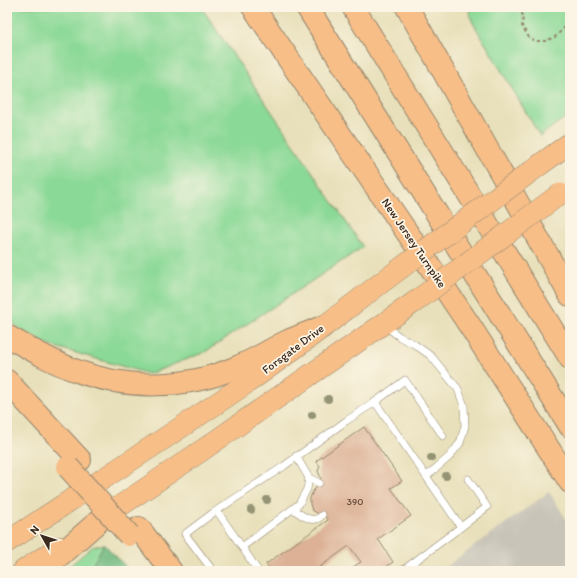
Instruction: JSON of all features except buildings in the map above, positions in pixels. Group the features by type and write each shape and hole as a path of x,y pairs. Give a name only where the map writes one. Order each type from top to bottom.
{"highway":[{"path":"244,7 417,247"},
{"name":"New Jersey Turnpike","path":"253,7 470,326 570,482"},
{"path":"307,7 570,426"},
{"path":"407,7 570,295"},
{"path":"357,10 570,358"},
{"path":"7,336 78,372 117,382 155,384 190,381 220,374 256,359 288,341 322,328"},
{"path":"7,381 74,463 134,532 171,571"},
{"path":"7,397 74,463"},
{"path":"42,571 101,519"},
{"path":"134,532 142,550 157,571"}],"main road":[{"name":"Forsgate Drive","path":"7,542 115,472 245,384 570,143"},
{"path":"23,571 101,519 416,301 565,190"}],"lane":[{"path":"383,324 400,337 414,344 431,356 458,389 464,406 465,426 460,443 449,457 427,476"},
{"path":"213,571 185,534 217,510 284,466 405,380 443,436"},
{"path":"375,402 461,526"},
{"path":"296,456 309,478 319,483"},
{"path":"242,547 298,504 307,489 309,478"},
{"path":"402,571 487,507 468,478"},
{"path":"293,509 309,519 315,520 322,515"},
{"path":"217,510 258,571"}],"path":[{"path":"520,7 523,16 522,26 530,39 536,41 545,41 555,37 570,22"}],"shaded area":[{"path":"549,492 570,525 570,571 440,571"}],"green space":[{"path":"7,7 201,7 363,247 205,352 149,374 31,340 7,317"},
{"path":"468,7 570,7 570,114 540,136 472,21"},
{"path":"104,544 89,571 64,571 92,547"},
{"path":"104,544 130,571 89,571"}]}
